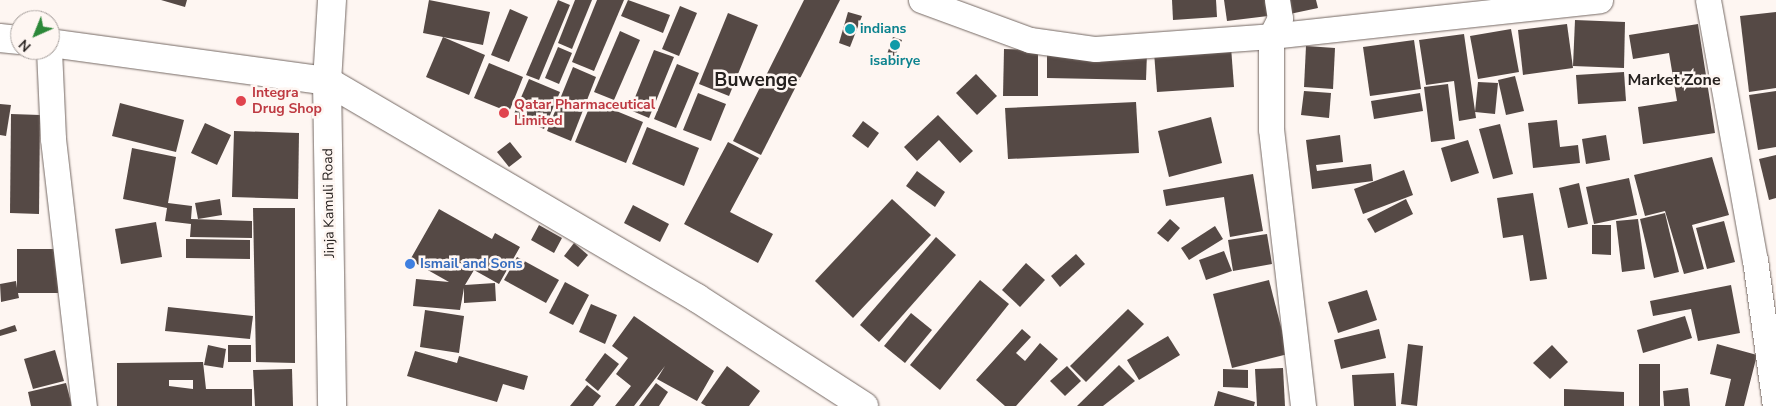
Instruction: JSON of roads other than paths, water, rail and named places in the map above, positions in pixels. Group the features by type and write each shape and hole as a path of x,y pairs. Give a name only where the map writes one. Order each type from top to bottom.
{"main road":[{"name":"Jinja Kamuli Road","path":"332,0 327,81 332,406"},
{"path":"60,44 327,81 697,298 864,406"}],"street":[{"path":"921,0 1030,40 1095,50 1272,36 1600,0"},
{"path":"1277,0 1280,18 1272,36 1271,129 1303,406"},
{"path":"1708,0 1765,259 1775,406"},
{"path":"49,60 52,139 84,406"}],"place":[{"name":"indians","path":"850,29"},
{"name":"isabirye","path":"895,45"},
{"name":"Integra Drug Shop","path":"241,101"},
{"name":"Qatar Pharmaceutical Limited","path":"504,113"},
{"name":"Ismail and Sons","path":"410,264"}],"district":[{"name":"Market Zone","path":"1674,80"},
{"name":"Buwenge","path":"756,81"}]}
